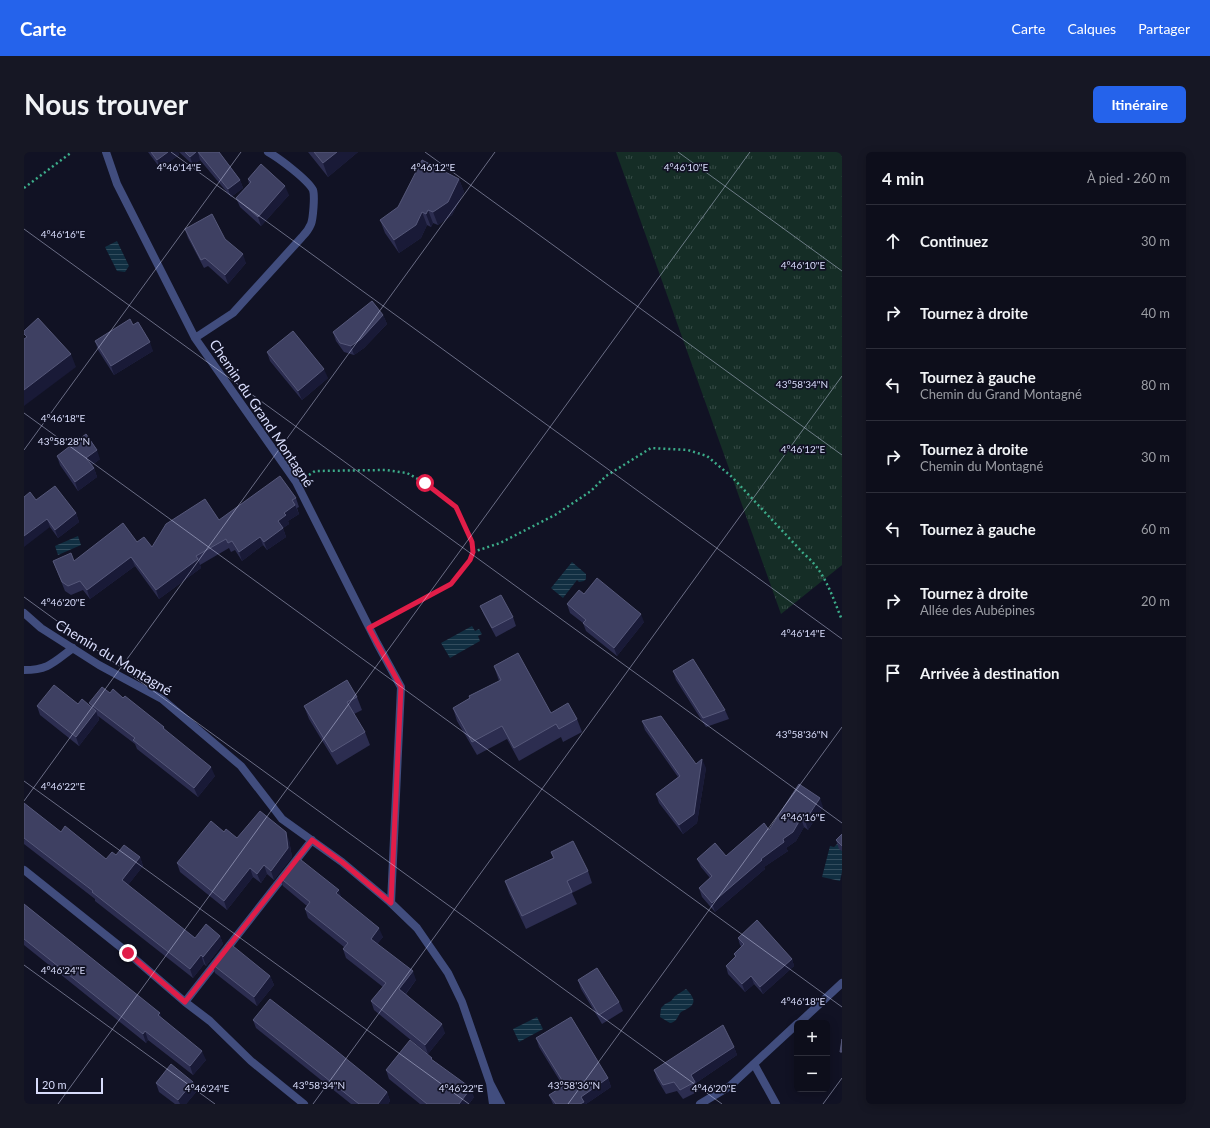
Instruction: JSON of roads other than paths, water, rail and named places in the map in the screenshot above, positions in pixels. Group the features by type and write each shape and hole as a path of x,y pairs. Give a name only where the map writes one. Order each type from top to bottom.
{"street":[{"name":"Chemin du Grand Montagné","path":"106,152 117,184 195,338 296,482 369,628 401,687 391,903"},
{"path":"195,338 233,313 302,238 311,226 313,191 302,178 280,158 268,152"},
{"name":"Chemin du Montagné","path":"24,613 41,628 99,665 162,699 241,766 282,819 342,862 391,903 417,928 448,973 462,1002 490,1084 494,1104"},
{"path":"24,670 37,670 53,664 73,648"},
{"path":"185,1002 312,840"},
{"path":"24,870 128,953 185,1002 210,1020 251,1062 304,1104"},
{"path":"802,1020 842,983"},
{"path":"700,1104 730,1086 794,1028"},
{"path":"754,1064 776,1104"},
{"name":"Chemin du Montagné","path":"490,1084 501,1104"}],"water":[{"path":"117,241 129,266 125,272 117,271 105,247"},
{"path":"78,536 81,545 58,555 55,546"},
{"path":"572,562 586,574 586,579 579,582 577,580 563,598 551,588"},
{"path":"472,626 475,631 479,629 482,634 478,636 480,641 450,658 441,643"},
{"path":"837,844 842,845 842,872 840,881 822,877 830,846 834,847"},
{"path":"686,989 692,997 692,1005 681,1012 676,1020 670,1023 660,1017 661,1008"},
{"path":"537,1017 543,1029 519,1042 513,1029"}]}
